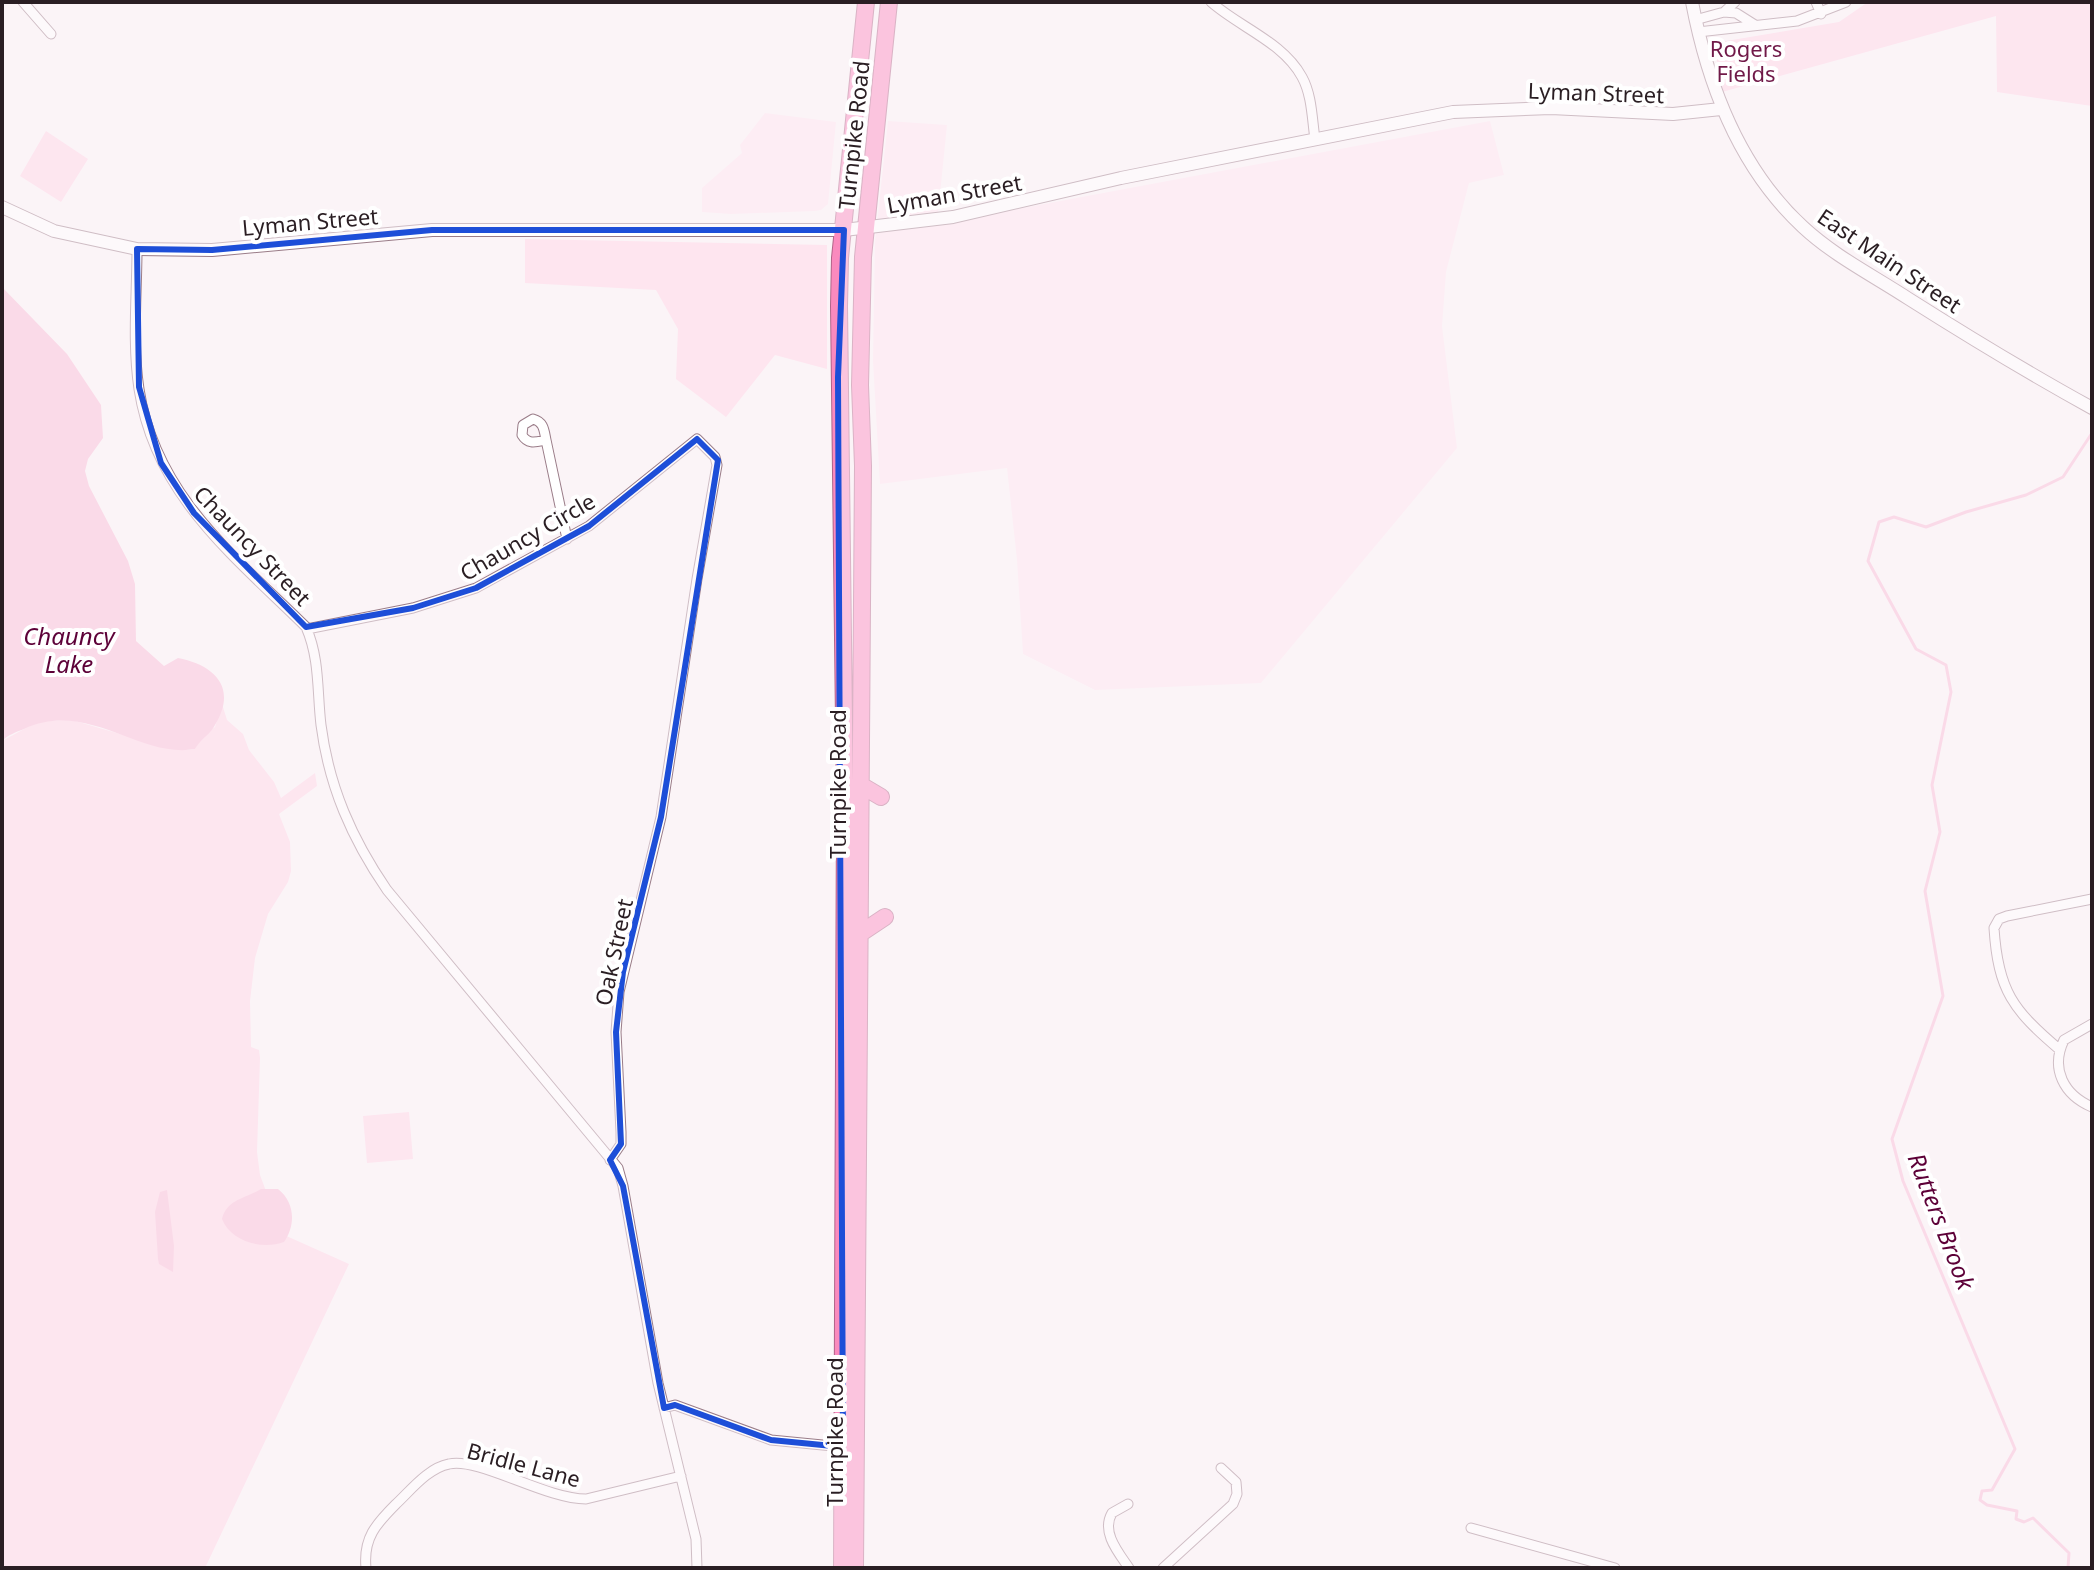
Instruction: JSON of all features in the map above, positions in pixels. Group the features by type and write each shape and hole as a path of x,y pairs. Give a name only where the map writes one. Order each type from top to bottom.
{"highway":[{"name":"Turnpike Road","path":"842,1568 845,804 838,377 840,258 866,2"},
{"name":"Turnpike Road","path":"855,1568 863,466 860,319 889,2"},
{"path":"859,784 881,797"},
{"path":"858,935 885,917"}],"street":[{"path":"23,2 51,34"},
{"path":"1211,2 1272,45 1294,65 1303,79 1308,96 1315,139"},
{"name":"East Main Street","path":"1692,2 1721,109 1743,153 1776,200 1804,229 2005,360 2092,408"},
{"path":"1697,26 1724,12 1735,2"},
{"path":"1816,2 1821,14"},
{"path":"1697,26 1797,21 1846,2"},
{"path":"1724,12 1736,13 1755,25"},
{"name":"Lyman Street","path":"2,207 54,231 137,249 212,250 432,230 844,230 914,223 988,210 1092,185 1453,112 1551,108 1673,114 1721,109"},
{"name":"Chauncy Street","path":"137,249 139,387 147,426 161,463 194,513 307,629 315,655 327,764 339,803 364,857 387,890 610,1160"},
{"name":"Chauncy Circle","path":"307,629 445,600 476,588 603,516 697,439"},
{"name":"Oak Street","path":"610,1160 621,1144 616,1032 619,992 661,817 717,465 715,457 697,439"},
{"path":"546,440 567,539"},
{"path":"2060,1050 2037,1031 2010,1000 1994,928 1999,919 2007,916 2092,899"},
{"path":"2092,1024 2064,1040 2058,1067 2063,1083 2074,1097 2092,1107"},
{"path":"610,1160 618,1168 623,1186 664,1408 696,1539 697,1568"},
{"path":"664,1408 675,1405 771,1440 843,1447"},
{"name":"Bridle Lane","path":"366,1568 366,1546 374,1527 420,1480 449,1464 472,1465 559,1497 576,1499 681,1476"},
{"path":"1163,1568 1233,1504 1237,1486 1221,1468"},
{"path":"1128,1504 1112,1513 1108,1528 1129,1568"},
{"path":"1471,1528 1615,1568"}],"highlighted area":[{"path":"432,230 844,230 838,377 843,1447 771,1440 675,1405 664,1408 623,1186 610,1160 621,1144 616,1032 623,972 661,817 718,460 697,439 589,526 476,588 413,608 306,627 194,513 161,463 139,387 137,249 212,250"}],"shaded area":[{"path":"765,113 836,122 828,204 815,211 702,212 702,188 742,153 740,145"},
{"path":"888,121 947,125 937,224 1490,121 1504,175 1469,183 1446,272 1442,326 1457,448 1261,683 1095,690 1023,654 1007,468 880,484 873,361 875,242"},
{"path":"525,239 827,245 827,369 775,355 726,417 676,379 678,329 656,290 525,283"}],"green space":[{"name":"Rogers Fields","path":"1868,2 2092,2 2092,106 1997,92 1996,16 1722,92 1714,43 1839,22"},
{"path":"46,131 88,159 61,202 20,176"},
{"path":"222,704 227,720 243,734 249,750 274,782 281,798 315,773 317,786 279,814 290,842 291,871 288,882 268,914 255,958 250,1001 251,1047 259,1050 260,1058 257,1152 260,1175 282,1234 349,1264 205,1568 2,1568 2,741 39,721 72,720 158,745 195,749 202,736 215,727"},
{"path":"409,1112 413,1159 367,1163 363,1116"}],"water":[{"name":"Chauncy Lake","path":"2,287 67,354 101,405 103,438 88,459 85,471 89,486 128,561 135,584 136,641 164,666 178,658 202,666 212,672 223,689 221,711 213,728 195,749 174,750 154,746 70,721 47,722 2,741"},
{"path":"261,1189 278,1189 288,1200 292,1221 284,1242 267,1245 248,1242 226,1227 222,1219 232,1203"},
{"path":"167,1190 174,1246 173,1272 159,1264 158,1259 155,1212 160,1192"}],"waterway":[{"name":"Rutters Brook","path":"2068,1568 2069,1553 2033,1518 2024,1522 2016,1519 2017,1511 1987,1505 1980,1500 1982,1491 1992,1490 2015,1449 1903,1181 1892,1139 1943,996 1925,891 1940,832 1932,785 1951,692 1946,665 1916,649 1868,561 1879,522 1894,517 1926,527 2026,495 2063,477 2092,433"}]}
